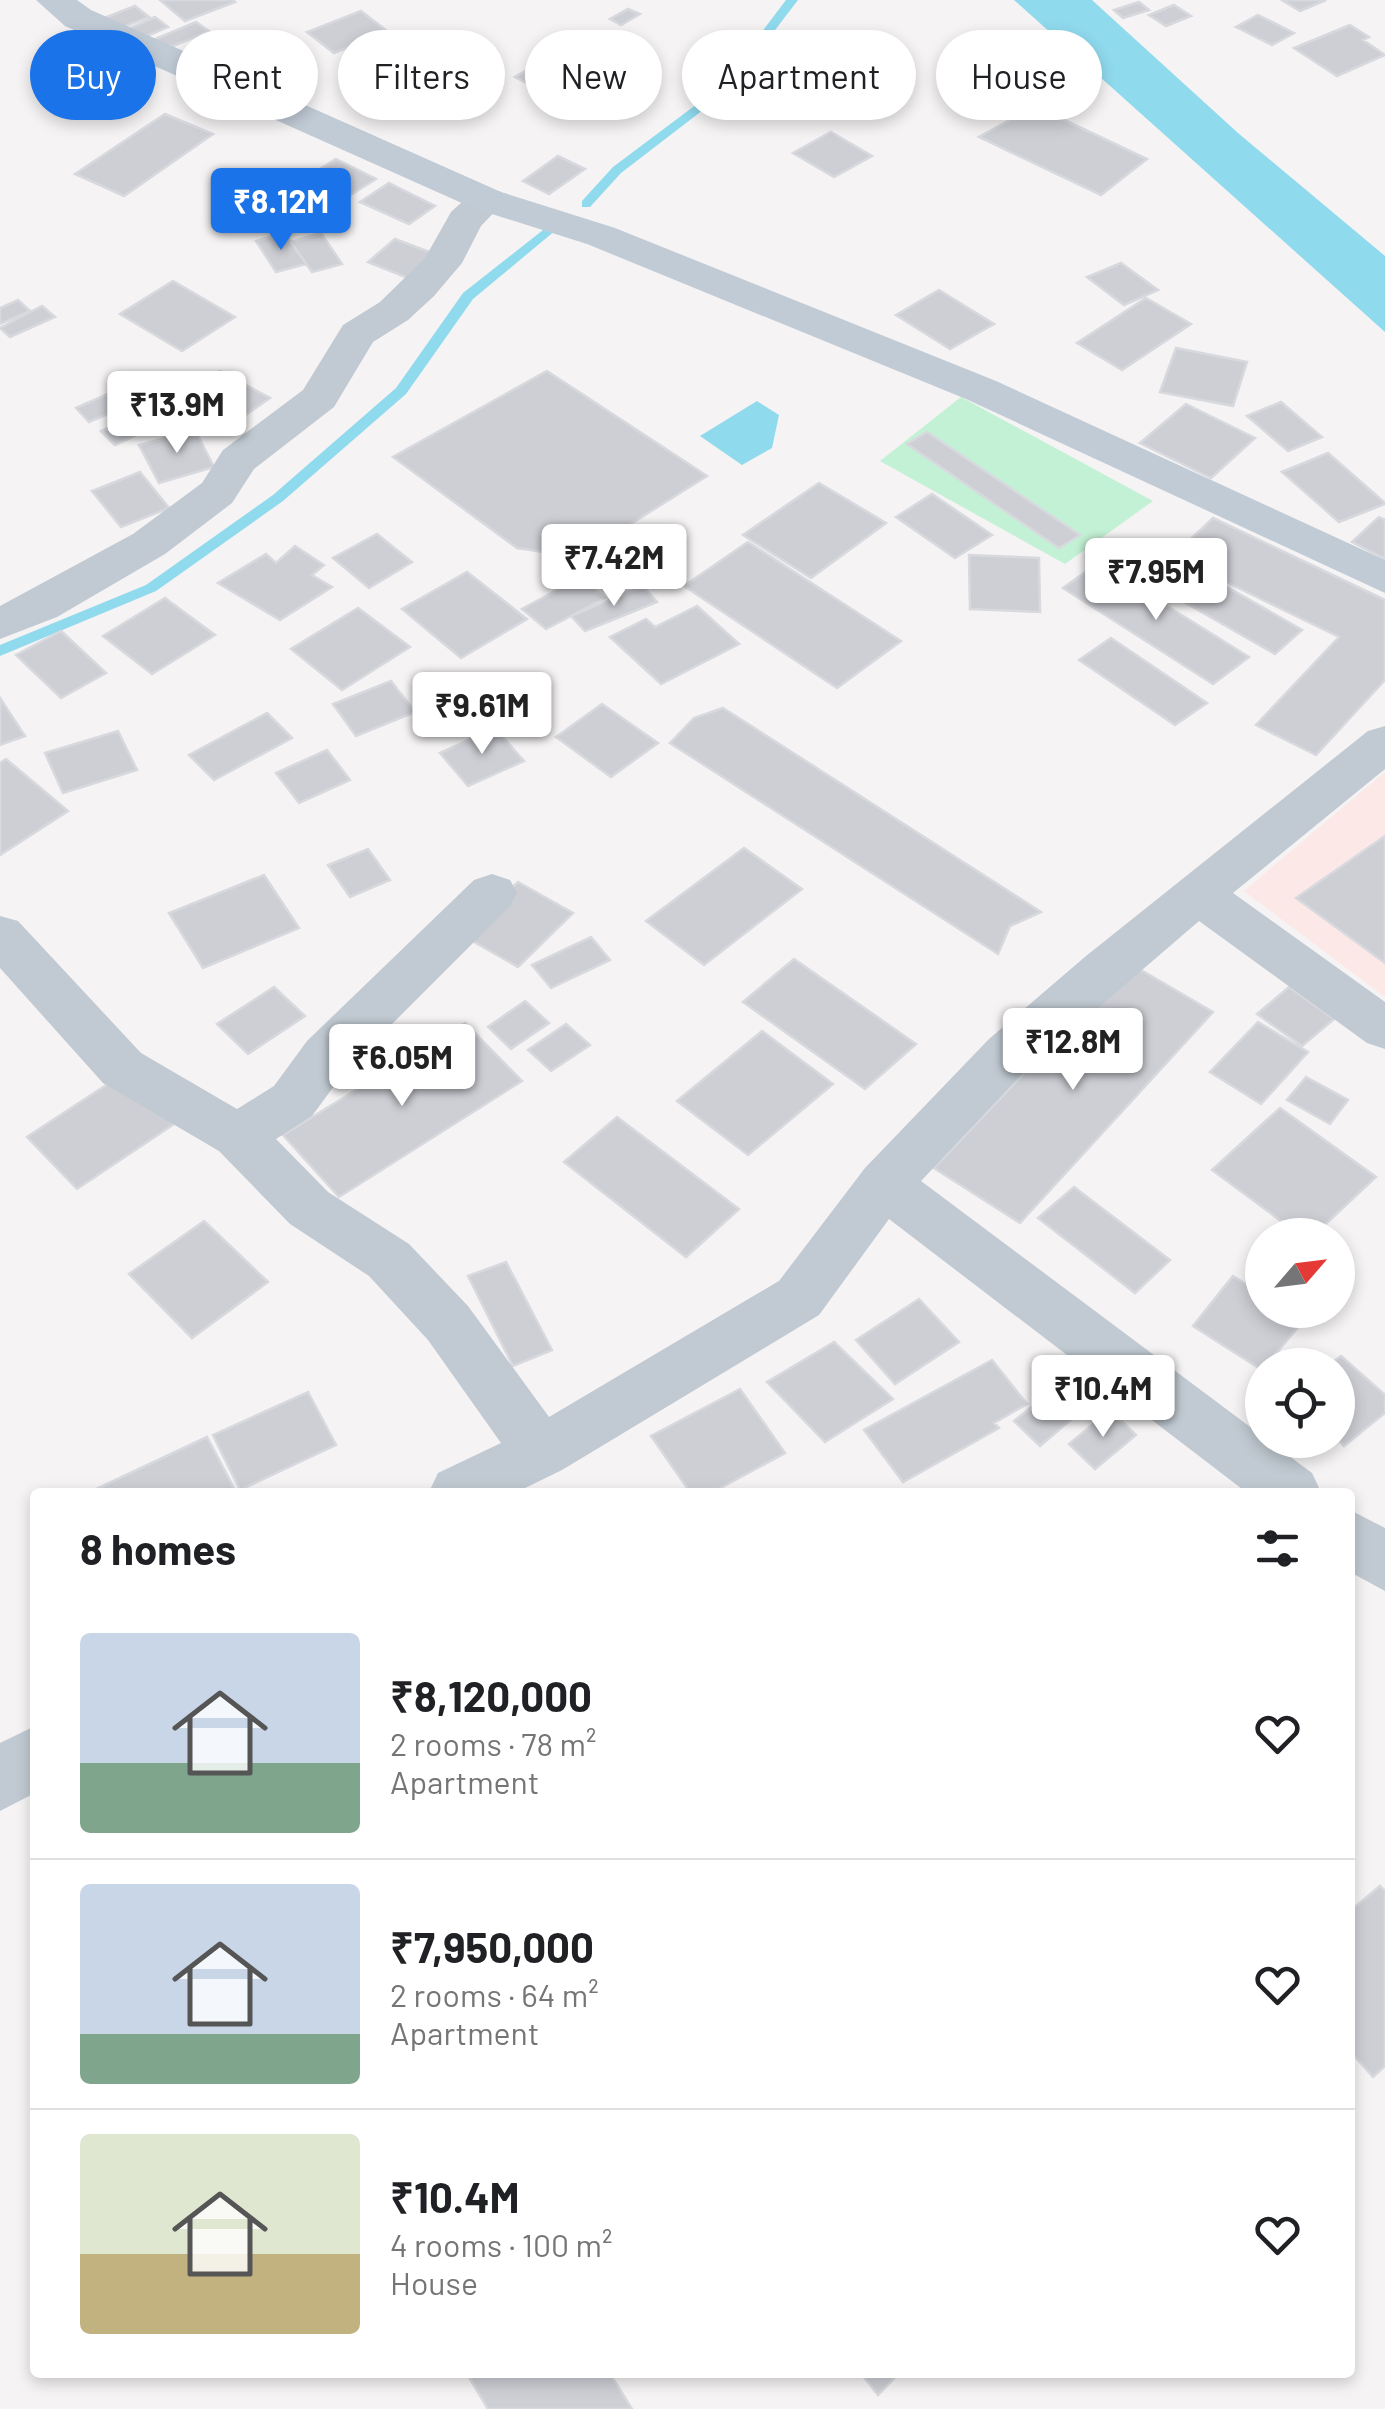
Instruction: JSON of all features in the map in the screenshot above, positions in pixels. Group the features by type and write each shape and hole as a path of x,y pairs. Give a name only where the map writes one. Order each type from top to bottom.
{"street":[{"path":"54,0 78,18 486,200 601,236 980,390 1385,578"},
{"path":"0,624 41,606 149,544 217,494 238,460 318,398 357,334 394,311 442,263 465,220 486,200"},
{"path":"467,1488 541,1452 799,1298 884,1184 1008,1054 1104,970 1200,896 1385,742"},
{"path":"238,1136 293,1101 326,1056 492,893"},
{"path":"1200,896 1385,1029"},
{"path":"0,935 122,1068 238,1136 309,1208 389,1260 448,1324 541,1452"},
{"path":"884,1184 1287,1488"},
{"path":"1355,1541 1385,1563"},
{"path":"0,1780 30,1759"}],"shaded area":[{"path":"1385,772 1385,997 1244,891"}],"green space":[{"path":"961,397 1153,501 1065,564 880,461"}],"water":[{"path":"1014,0 1092,0 1238,133 1385,256 1385,332 1102,79 1102,30 1048,30"},
{"path":"757,401 779,415 772,448 742,465 700,436"}],"building":[{"path":"160,0 233,0 235,2 185,21"},
{"path":"1282,0 1326,0 1300,11"},
{"path":"1139,2 1149,10 1123,18 1114,10"},
{"path":"1174,5 1191,16 1166,26 1149,15"},
{"path":"135,6 149,17 118,29 104,18"},
{"path":"628,9 640,14 621,25 610,19"},
{"path":"361,11 385,30 338,30 338,51 334,53 318,41 318,30 312,30"},
{"path":"1258,15 1294,33 1272,45 1236,27"},
{"path":"155,17 168,27 156,32 128,29"},
{"path":"196,22 208,30 177,30"},
{"path":"1350,25 1369,37 1363,40 1385,55 1337,76 1294,48"},
{"path":"176,30 176,45 166,49 156,39"},
{"path":"165,114 213,134 124,196 75,174"},
{"path":"1010,120 1065,120 1147,159 1101,195 979,137"},
{"path":"831,132 872,156 834,177 793,153"},
{"path":"558,156 585,169 549,194 523,181"},
{"path":"336,159 376,179 297,229 258,208"},
{"path":"389,183 435,206 409,224 360,202"},
{"path":"285,233 306,264 276,272 256,241"},
{"path":"321,233 342,264 312,272 291,242"},
{"path":"395,239 440,256 413,280 368,262"},
{"path":"1121,263 1158,290 1124,305 1087,277"},
{"path":"173,281 235,317 182,351 120,314"},
{"path":"939,290 994,324 950,349 896,315"},
{"path":"1146,298 1191,324 1122,370 1077,343"},
{"path":"18,300 30,311 0,324 0,308"},
{"path":"42,306 55,317 10,337 0,328"},
{"path":"1176,348 1247,362 1233,406 1160,392"},
{"path":"220,371 270,398 227,428 177,400"},
{"path":"547,371 707,476 578,557 517,548 393,457"},
{"path":"110,393 124,407 89,422 76,408"},
{"path":"1281,402 1322,437 1288,451 1247,416"},
{"path":"1186,404 1255,438 1211,478 1140,443"},
{"path":"135,415 150,429 115,445 101,431"},
{"path":"195,430 214,467 159,483 139,445"},
{"path":"927,432 1080,535 1059,548 907,444"},
{"path":"1328,453 1385,504 1339,522 1282,472"},
{"path":"140,472 169,508 121,527 92,491"},
{"path":"819,483 886,523 811,578 743,535"},
{"path":"932,494 992,535 955,558 896,517"},
{"path":"1379,517 1385,520 1385,559 1352,542"},
{"path":"1213,518 1385,600 1385,680 1316,755 1256,725 1339,637 1173,556"},
{"path":"377,534 412,562 369,588 333,558"},
{"path":"748,542 901,641 837,688 684,586"},
{"path":"295,546 324,565 312,575 332,587 280,620 218,583 266,554 276,563"},
{"path":"969,555 1039,558 1040,612 970,609"},
{"path":"1098,563 1249,657 1213,684 1063,588"},
{"path":"467,572 527,619 461,658 402,609"},
{"path":"581,577 605,598 546,629 522,609"},
{"path":"1215,580 1302,630 1275,654 1186,603"},
{"path":"643,586 657,602 585,631 571,616"},
{"path":"165,598 215,635 152,674 103,636"},
{"path":"697,606 739,644 661,684 610,637 646,619 655,627"},
{"path":"358,608 410,647 342,690 291,649"},
{"path":"61,631 106,673 61,698 16,655"},
{"path":"1111,638 1207,703 1175,725 1079,660"},
{"path":"391,681 415,712 356,736 333,704"},
{"path":"0,698 25,736 0,745"},
{"path":"602,704 658,743 611,777 556,737"},
{"path":"723,708 1041,912 1010,926 998,954 670,743 694,718"},
{"path":"267,713 292,738 214,780 189,755"},
{"path":"495,728 524,761 468,786 440,753"},
{"path":"118,731 137,770 63,793 45,753"},
{"path":"327,750 350,780 299,803 276,773"},
{"path":"6,759 68,811 0,855 0,763"},
{"path":"1385,836 1385,963 1296,898"},
{"path":"744,848 802,889 704,965 646,921"},
{"path":"368,849 390,880 350,897 328,865"},
{"path":"264,875 299,928 203,968 169,913"},
{"path":"518,882 573,913 518,967 462,935"},
{"path":"591,937 610,960 551,988 532,965"},
{"path":"794,959 916,1044 865,1089 743,1002"},
{"path":"1129,963 1213,1012 1020,1223 934,1168"},
{"path":"274,987 305,1016 248,1054 217,1024"},
{"path":"1289,987 1334,1019 1302,1046 1257,1014"},
{"path":"525,1001 549,1023 511,1049 488,1027"},
{"path":"1258,1022 1308,1052 1261,1104 1210,1072"},
{"path":"465,1023 522,1081 339,1197 283,1135"},
{"path":"566,1024 590,1045 551,1071 528,1050"},
{"path":"762,1031 833,1084 748,1155 677,1101"},
{"path":"126,1072 177,1122 77,1189 27,1137"},
{"path":"1306,1077 1348,1100 1330,1124 1287,1100"},
{"path":"1280,1108 1376,1177 1332,1218 1277,1218 1212,1170"},
{"path":"617,1117 739,1209 686,1257 564,1162"},
{"path":"1074,1187 1170,1260 1135,1293 1038,1218"},
{"path":"204,1221 268,1282 192,1338 129,1274"},
{"path":"506,1262 552,1350 513,1366 468,1276"},
{"path":"1233,1276 1245,1283 1245,1328 1297,1328 1280,1348 1245,1348 1245,1359 1193,1326"},
{"path":"919,1299 959,1342 895,1384 856,1340"},
{"path":"834,1342 893,1399 825,1442 767,1382"},
{"path":"992,1360 1027,1404 994,1423 999,1428 903,1482 864,1430"},
{"path":"1355,1368 1385,1395 1385,1413 1355,1437"},
{"path":"740,1389 785,1453 720,1488 687,1488 651,1436"},
{"path":"1055,1389 1080,1412 1040,1446 1014,1421"},
{"path":"308,1392 336,1445 239,1488 213,1435"},
{"path":"1110,1410 1136,1435 1095,1469 1069,1444"},
{"path":"207,1437 234,1488 99,1488"},
{"path":"1380,1886 1385,1891 1385,2066 1373,2077 1355,2057 1355,1907"},
{"path":"613,2378 632,2409 488,2409 470,2379"},
{"path":"865,2378 894,2378 878,2395"}],"waterway":[{"path":"586,204 617,170 725,88 792,0"},
{"path":"0,651 151,588 278,498 401,391 468,296 552,227"}]}
